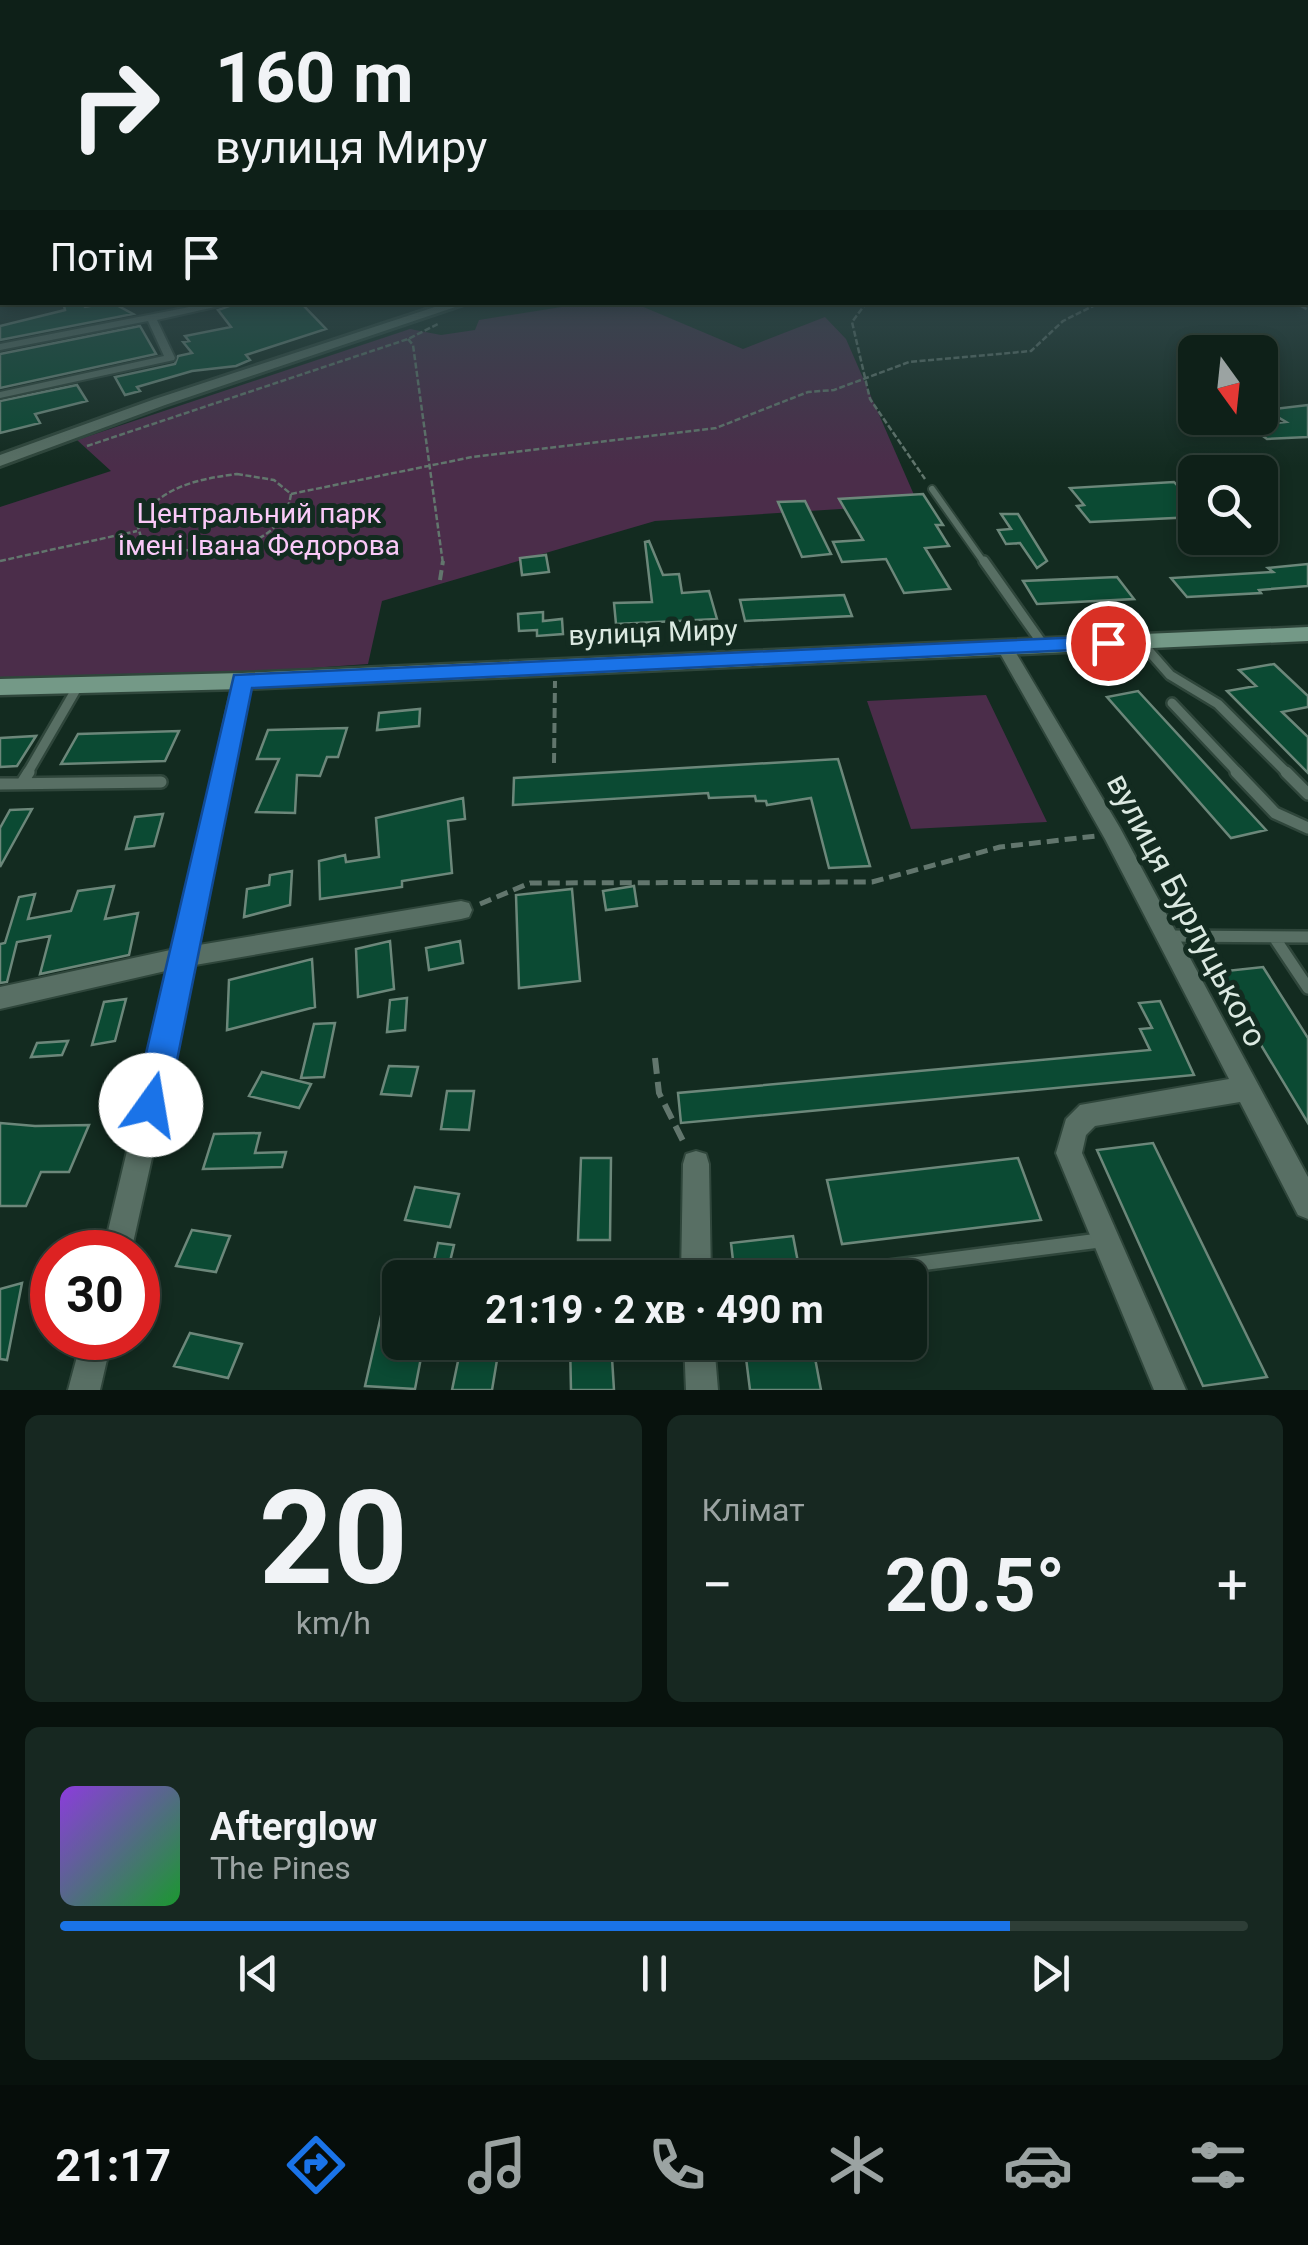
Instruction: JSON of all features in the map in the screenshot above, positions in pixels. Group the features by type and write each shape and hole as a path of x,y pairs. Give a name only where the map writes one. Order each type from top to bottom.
{"main road":[{"name":"вулиця Миру","path":"0,687 242,681 1308,634"}],"street":[{"path":"0,347 58,336"},
{"path":"0,395 170,358 159,336"},
{"path":"0,462 112,418 363,336"},
{"name":"вулиця Бурлуцького","path":"1006,648 1113,834 1308,1205"},
{"path":"121,1230 186,957 242,681"},
{"path":"0,998 186,957 462,910"},
{"path":"1170,1390 1069,1154 1074,1128 1089,1114 1245,1089"},
{"path":"696,1164 696,1260"},
{"path":"84,1390 92,1360"},
{"path":"700,1360 702,1390"}],"lane":[{"path":"932,489 1044,646"},
{"path":"1140,642 1170,676 1218,704 1308,794"},
{"path":"22,783 78,685"},
{"path":"1172,703 1275,813 1308,828"},
{"path":"0,784 160,782"},
{"path":"1166,936 1308,937"},
{"path":"1274,937 1308,988"},
{"path":"927,1263 1106,1240"}],"path":[{"path":"87,446 415,336"},
{"path":"855,336 870,400 932,489"},
{"path":"291,494 432,465 716,428 808,392 866,380 908,362 1031,351 1047,336"},
{"path":"408,339 413,345 432,465 444,570 440,580"},
{"path":"137,531 143,512 154,500 214,476 257,476 274,480 291,494"},
{"path":"137,531 146,542 170,552 224,549 272,529 290,511 291,494"},
{"path":"0,561 137,531"},
{"path":"554,762 555,666"},
{"path":"462,910 530,883 872,882 1000,847 1113,834"},
{"path":"655,1058 659,1093 671,1123 696,1164"}],"green space":[{"name":"Центральний парк імені Івана Федорова","path":"389,336 712,336 743,349 777,336 843,336 918,504 655,521 382,601 368,664 213,675 0,678 0,507 111,471 77,440"},
{"path":"986,695 1047,822 911,829 867,701"}],"building":[{"path":"91,336 146,336 156,354 0,388 0,354"},
{"path":"185,336 305,336 246,355 250,360 236,366 192,371 137,387 140,391 125,395 115,377 175,364 178,356 192,353 183,342 189,341"},
{"path":"77,385 87,401 35,414 40,423 0,433 0,401"},
{"path":"1308,405 1308,437 1267,439 1261,435 1278,435 1278,423 1286,422 1278,417 1278,409"},
{"path":"1174,482 1178,486 1178,518 1090,522 1077,506 1084,505 1070,488"},
{"path":"923,494 943,525 936,525 949,546 925,548 950,589 904,593 886,559 842,562 833,542 863,540 839,499"},
{"path":"805,501 831,554 802,557 778,502"},
{"path":"1001,514 1018,514 1047,561 1037,568 1020,543 1006,544 998,530 1011,529"},
{"path":"649,541 663,575 679,574 682,593 709,591 717,619 616,624 614,603 652,602 645,542"},
{"path":"546,555 549,572 522,575 520,558"},
{"path":"1308,564 1308,586 1259,590 1261,593 1187,597 1171,578 1273,572 1268,568"},
{"path":"1117,577 1134,599 1037,604 1023,581"},
{"path":"844,595 852,616 745,621 740,600"},
{"path":"543,612 543,621 562,619 563,634 537,636 537,630 519,631 518,614"},
{"path":"1274,664 1308,696 1308,707 1282,712 1308,737 1308,773 1227,691 1256,686 1239,670"},
{"path":"1138,691 1266,830 1231,838 1107,697"},
{"path":"420,709 419,726 377,730 379,713"},
{"path":"347,728 338,757 327,757 320,776 297,775 295,813 256,812 279,759 257,759 268,730"},
{"path":"179,731 165,761 61,764 78,734"},
{"path":"36,736 17,766 0,767 0,738"},
{"path":"838,759 870,866 829,868 811,798 767,805 766,801 756,801 755,796 709,798 708,793 513,805 514,778"},
{"path":"463,798 465,819 448,821 452,873 402,881 402,887 320,899 319,861 345,855 346,862 379,857 376,818"},
{"path":"32,809 0,867 0,828 10,810"},
{"path":"163,814 154,846 126,849 135,817"},
{"path":"292,871 290,905 244,917 247,889 269,885 270,875"},
{"path":"114,886 105,919 138,913 129,955 40,974 50,936 17,942 7,982 0,983 0,944 5,943 19,897 35,894 28,919 71,911 78,891"},
{"path":"634,886 637,906 606,910 603,891"},
{"path":"572,889 580,981 519,988 516,895"},
{"path":"390,941 394,989 358,997 356,949"},
{"path":"460,941 463,963 429,970 426,948"},
{"path":"312,959 315,1007 227,1030 229,980"},
{"path":"1263,967 1308,1038 1308,1123 1217,972"},
{"path":"407,998 405,1030 387,1032 390,1000"},
{"path":"126,999 115,1041 92,1045 104,1002"},
{"path":"1160,1001 1194,1075 681,1123 678,1093 1150,1050 1140,1029 1152,1028 1139,1003"},
{"path":"335,1023 324,1077 301,1078 314,1024"},
{"path":"68,1041 62,1055 31,1057 37,1043"},
{"path":"389,1066 418,1067 411,1096 381,1094"},
{"path":"262,1072 311,1084 299,1108 249,1096"},
{"path":"447,1091 474,1091 469,1130 441,1129"},
{"path":"0,1123 89,1125 69,1172 41,1172 26,1206 0,1206"},
{"path":"260,1133 255,1153 286,1152 282,1167 203,1169 214,1134"},
{"path":"1153,1143 1267,1377 1203,1386 1097,1150"},
{"path":"581,1158 611,1158 610,1240 578,1240"},
{"path":"1018,1158 1041,1220 842,1244 827,1180"},
{"path":"415,1187 459,1194 450,1227 405,1220"},
{"path":"192,1230 230,1236 216,1272 176,1266"},
{"path":"793,1236 798,1260 733,1260 731,1243"},
{"path":"438,1243 454,1245 450,1260 434,1260"},
{"path":"22,1283 7,1360 0,1359 0,1289"},
{"path":"382,1311 382,1360 421,1360 415,1389 365,1386"},
{"path":"190,1333 242,1344 228,1378 174,1366"},
{"path":"458,1360 497,1360 492,1390 452,1390"},
{"path":"570,1360 612,1360 614,1390 571,1390"},
{"path":"746,1360 815,1360 821,1390 750,1390"}],"route":[{"path":"151,1105 186,957 242,681 1108,643"}]}
